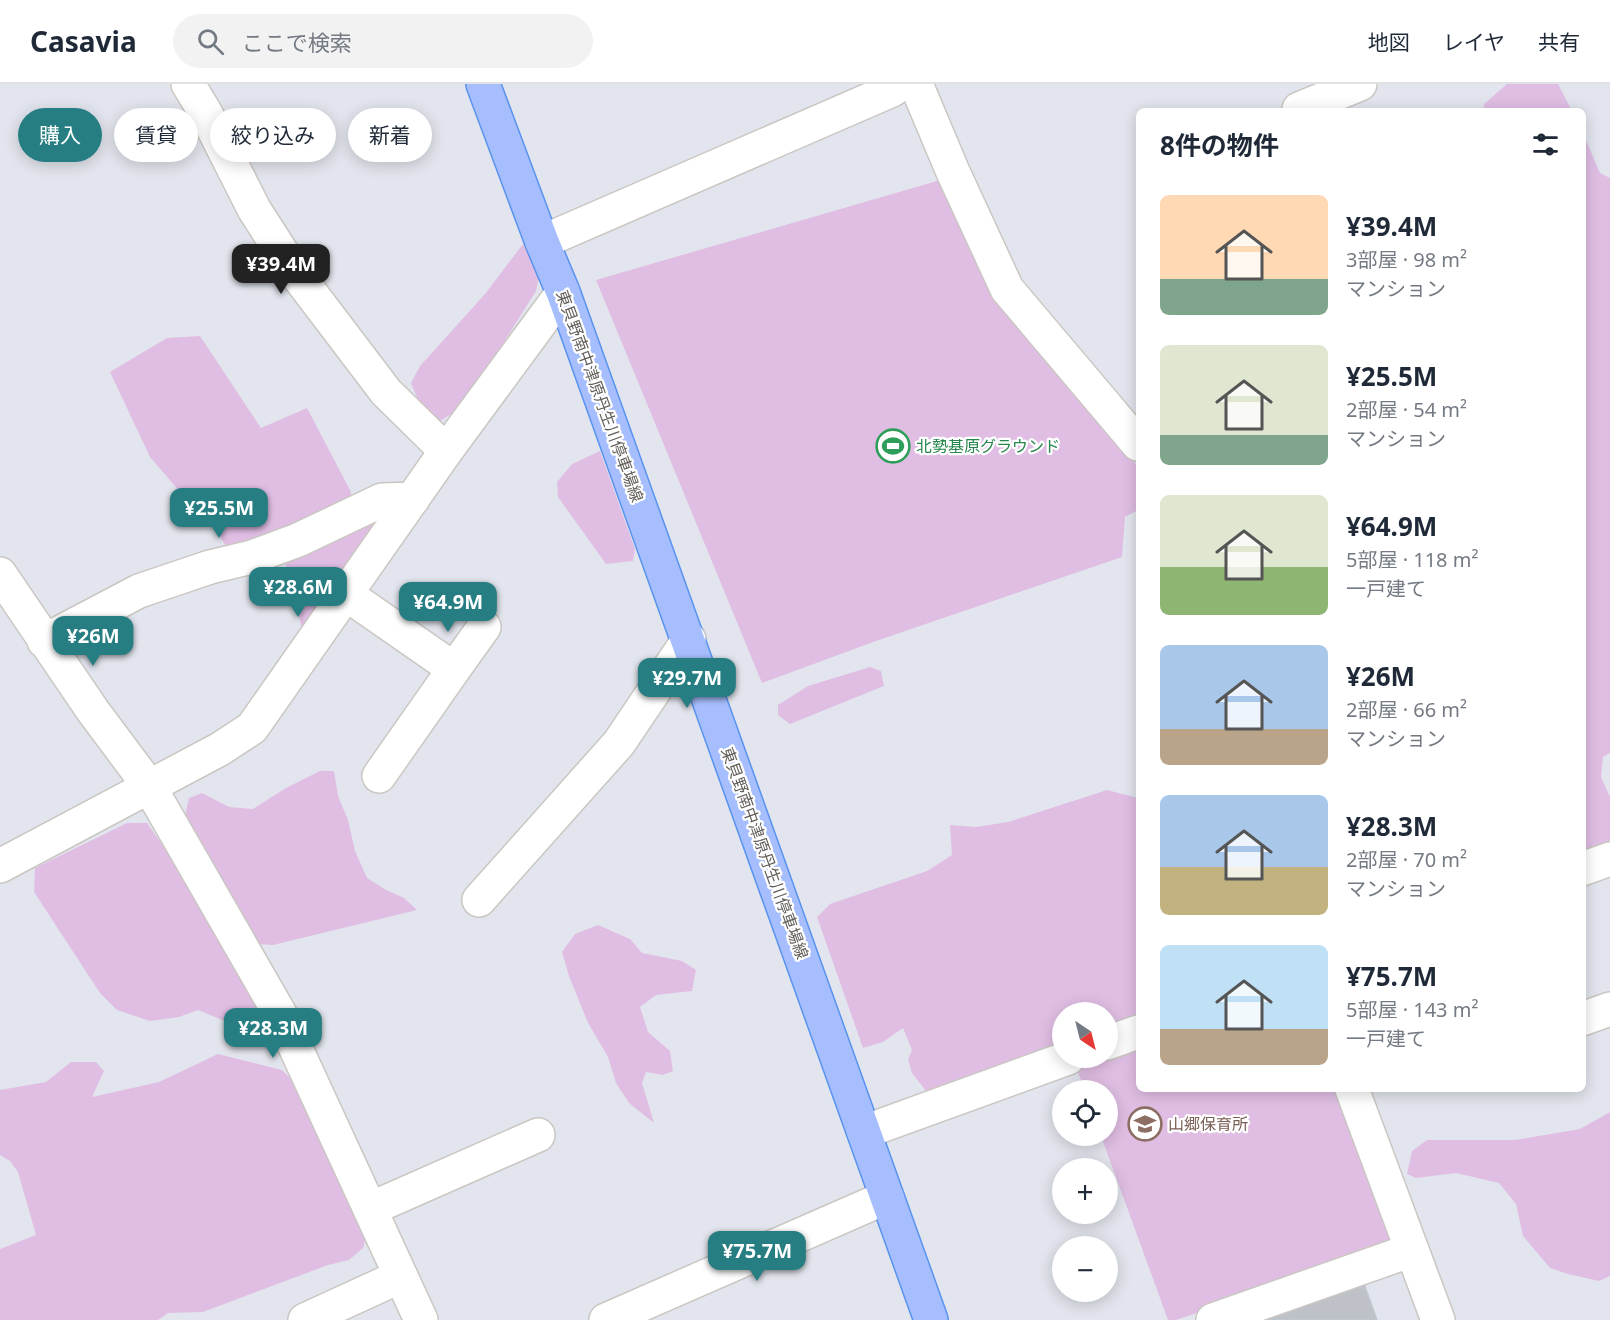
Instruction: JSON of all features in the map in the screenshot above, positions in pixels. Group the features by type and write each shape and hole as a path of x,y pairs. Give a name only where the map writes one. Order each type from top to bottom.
{"main road":[{"name":"東貝野南中津原丹生川停車場線","path":"483,84 542,242 563,291 931,1320"}],"street":[{"path":"188,84 205,112 254,209 291,267 386,392 446,451"},
{"path":"542,242 892,90 900,84"},
{"path":"916,84 952,172 1008,289 1136,441"},
{"path":"1296,101 1359,84"},
{"path":"0,866 220,749 252,728 446,451 563,291"},
{"path":"44,641 139,591 289,544 382,500 413,499"},
{"path":"0,574 93,711 149,786 280,1014 421,1320"},
{"path":"345,594 454,669"},
{"path":"379,776 484,627"},
{"path":"479,900 619,743 688,639"},
{"path":"1586,868 1610,859"},
{"path":"1586,1018 1610,1009"},
{"path":"1118,1039 1136,1033"},
{"path":"864,1132 1052,1064"},
{"path":"1353,1092 1438,1320"},
{"path":"370,1209 538,1135"},
{"path":"606,1320 887,1197"},
{"path":"1213,1320 1412,1250"},
{"path":"305,1320 401,1276"}],"shaded area":[{"path":"1507,84 1558,84 1570,108 1484,108 1484,104"},
{"path":"1586,140 1600,173 1610,178 1610,753 1603,757 1601,777 1610,797 1610,844 1586,853"},
{"name":"北勢基原グラウンド","path":"944,179 1106,424 1136,464 1136,511 1125,517 1122,557 876,641 762,683 596,280"},
{"path":"523,244 529,248 539,275 536,291 472,393 456,411 440,421 418,400 411,383 420,366 485,294"},
{"path":"200,336 261,428 307,408 351,492 350,506 228,549 217,532 150,457 110,372 167,338"},
{"path":"600,451 635,549 633,561 606,564 558,497 557,482 572,464"},
{"path":"371,521 375,530 302,628 285,562"},
{"path":"870,667 881,671 884,686 790,724 778,715 778,705 808,686"},
{"path":"320,771 334,771 338,796 348,820 355,851 367,878 404,898 417,910 273,945 256,944 185,816 189,798 202,793 229,807 253,809 286,788"},
{"path":"1107,790 1136,797 1136,1017 1118,1023 1118,1002 1052,1002 1052,1047 926,1091 912,1073 908,1059 912,1050 903,1028 883,1042 863,1048 817,917 830,904 927,871 952,855 950,825 976,827 1008,822"},
{"path":"127,823 147,823 192,888 260,1007 237,1026 198,1010 179,1017 150,1021 117,1010 100,993 34,892 35,868"},
{"path":"598,925 630,939 642,953 682,961 696,970 692,991 656,995 640,1007 648,1032 670,1051 673,1071 663,1075 646,1072 642,1083 654,1123 629,1103 616,1083 608,1057 588,1023 562,952 575,934"},
{"path":"1136,1048 1136,1092 1341,1092 1398,1244 1176,1320 1168,1320 1118,1183 1118,1158 1109,1158 1105,1146 1118,1146 1118,1080 1081,1080 1077,1070 1118,1068 1118,1055"},
{"path":"218,1054 282,1070 301,1089 332,1155 339,1184 366,1237 363,1248 349,1260 328,1265 203,1312 168,1313 158,1320 0,1320 0,1249 36,1235 18,1172 10,1161 0,1155 0,1090 46,1082 71,1062 96,1062 104,1071 92,1097 159,1082"},
{"path":"1610,1112 1610,1276 1599,1281 1550,1268 1523,1236 1516,1204 1499,1183 1456,1173 1416,1178 1407,1174 1412,1151 1427,1140 1515,1140 1580,1129"}],"building":[{"path":"1363,1281 1377,1320 1250,1320"}],"place":[{"name":"北勢基原グラウンド","path":"893,446"},
{"name":"山郷保育所","path":"1145,1124"}]}
